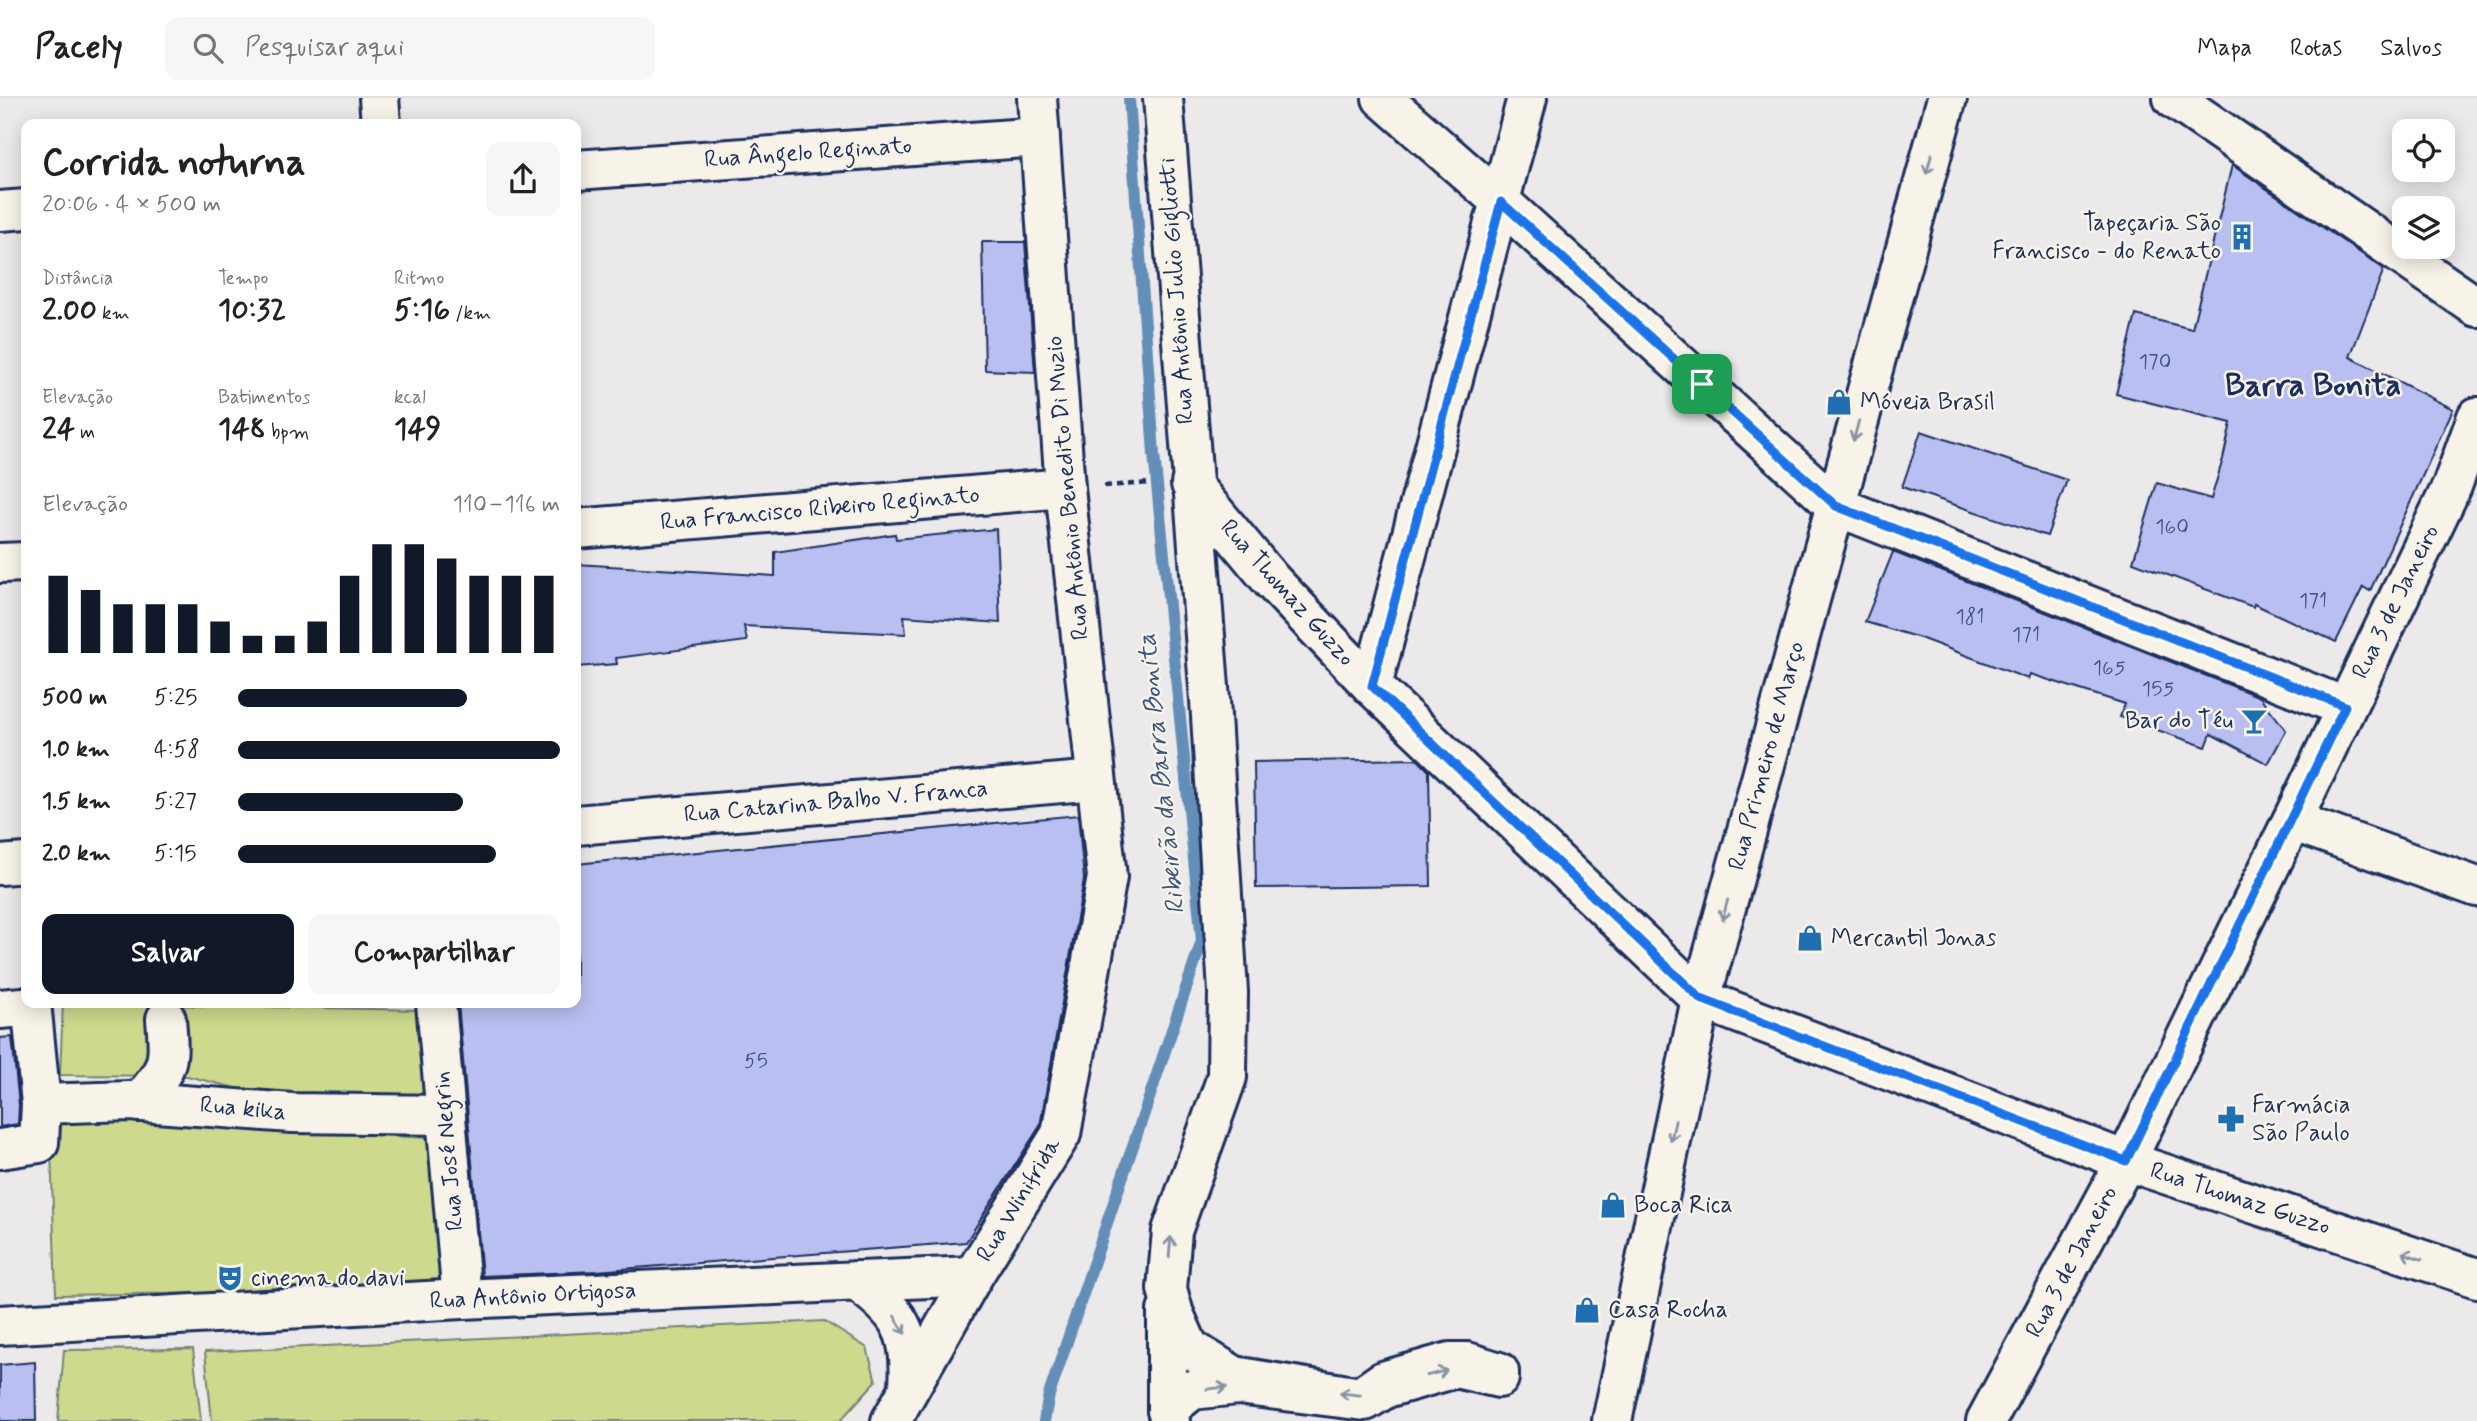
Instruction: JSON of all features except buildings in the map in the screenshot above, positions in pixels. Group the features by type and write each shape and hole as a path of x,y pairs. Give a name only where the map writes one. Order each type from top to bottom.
{"street":[{"path":"379,98 381,119"},
{"name":"Rua Antônio Benedito Di Muzio","path":"1037,98 1082,487 1096,780 1107,877"},
{"name":"Rua Antônio Julio Gigliotti","path":"1163,98 1191,484 1210,700 1228,992 1227,1077 1172,1231 1167,1289 1168,1416"},
{"path":"1382,98 1501,202 1836,506 2345,706"},
{"path":"1372,686 1527,98"},
{"name":"Rua Primeiro de Março","path":"1612,1421 1701,999 1947,98"},
{"path":"2173,98 2477,307"},
{"name":"Rua Ângelo Reginato","path":"581,170 1040,137"},
{"path":"0,211 21,209"},
{"name":"Rua 3 de Janeiro","path":"1986,1421 2126,1161 2452,486 2477,417"},
{"name":"Rua Thomaz Guzzo","path":"1191,484 1271,580 1372,686 1701,999 2126,1161 2477,1278"},
{"name":"Rua Francisco Ribeiro Reginato","path":"581,529 1082,487"},
{"path":"0,563 21,562"},
{"name":"Rua Catarina Balbo V. Franca","path":"581,825 1096,780"},
{"path":"2292,821 2477,887"},
{"path":"0,865 21,863"},
{"name":"Rua Winifrida","path":"891,1421 973,1276 1061,1134 1107,877"},
{"name":"Rua José Negrin","path":"436,1008 462,1299"},
{"path":"0,1149 39,1143 41,1120 16,1011"},
{"path":"140,1102 159,1078 169,1058 166,1019"},
{"name":"Rua kika","path":"41,1120 140,1102 292,1113 446,1115"},
{"name":"Rua Antônio Ortigosa","path":"0,1325 462,1299 973,1276"},
{"path":"856,1281 885,1302 906,1334 911,1351 909,1386"},
{"path":"1167,1289 1189,1349 1234,1376 1360,1396 1383,1381 1450,1362 1467,1362 1499,1372 1499,1378 1456,1368 1386,1388 1365,1401 1238,1385 1192,1390 1168,1416"}],"path":[{"path":"1082,487 1153,483"}],"green space":[{"path":"63,1008 421,1010 425,1102 256,1093 187,1076 60,1075"},
{"path":"187,1118 330,1133 429,1138 449,1290 56,1295 50,1121"},
{"path":"824,1321 867,1348 876,1381 840,1421 212,1421 205,1352"},
{"path":"193,1349 201,1421 58,1421 64,1350"}],"waterway":[{"name":"Ribeirão da Barra Bonita","path":"1044,1421 1049,1395 1202,941 1154,454 1129,98"}],"place":[{"name":"Tapeçaria São Francisco - do Renato","path":"2242,237"},
{"name":"Móveia Brasil","path":"1839,402"},
{"name":"Bar do Téu","path":"2254,721"},
{"name":"Mercantil Jonas","path":"1810,938"},
{"name":"Farmácia São Paulo","path":"2231,1119"},
{"name":"Boca Rica","path":"1613,1205"},
{"name":"cinema do davi","path":"230,1278"},
{"name":"Casa Rocha","path":"1587,1310"}],"district":[{"name":"Barra Bonita","path":"2313,386"}],"route":[{"path":"1501,202 1702,384 1836,506 2345,706 2292,821 2126,1161 1701,999 1372,686 1501,202"}]}
